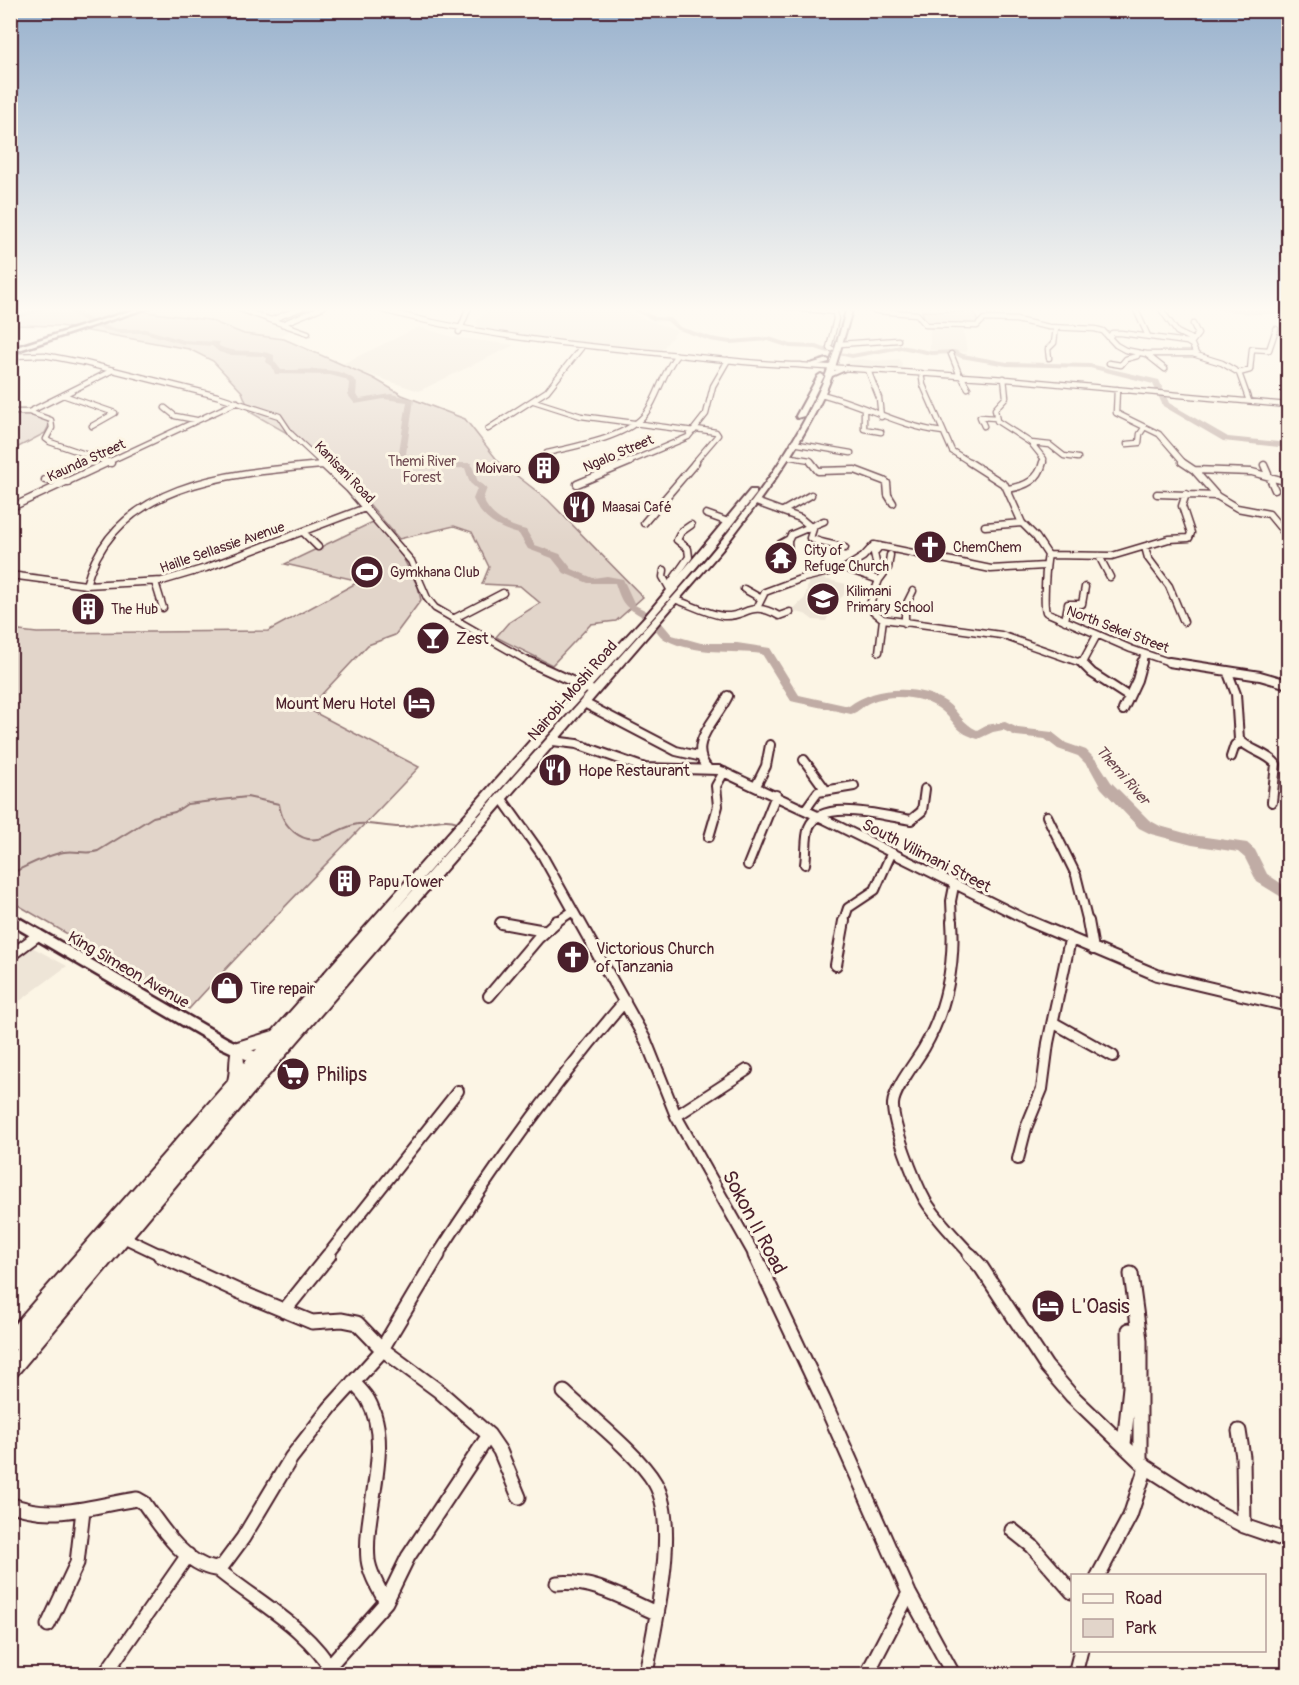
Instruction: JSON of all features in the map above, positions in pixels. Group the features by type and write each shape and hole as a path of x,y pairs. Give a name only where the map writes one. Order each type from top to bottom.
{"highway":[{"name":"Nairobi-Moshi Road","path":"654,618 672,590 748,499 783,445 817,386"},
{"name":"Nairobi-Moshi Road","path":"260,1066 278,1036 644,628 677,600 756,502 821,394 823,386"},
{"name":"Nairobi-Moshi Road","path":"260,1066 502,800 584,703 589,690"},
{"path":"10,1370 123,1238 223,1109 238,1070 236,1050 278,1036"},
{"path":"233,1088 260,1066"},
{"path":"10,1343 260,1066"}],"main road":[{"name":"King Simeon Avenue","path":"10,918 260,1066"}],"street":[{"path":"29,412 81,386"},
{"name":"Kanisani Road","path":"173,386 237,402 279,416 291,434 364,508 411,561 427,598 435,608 532,665 589,690"},
{"path":"488,429 534,401 553,386"},
{"path":"547,453 591,441 634,423 645,414 658,386"},
{"path":"695,430 705,414 715,386"},
{"path":"873,386 881,400 881,417"},
{"path":"923,386 952,451 992,475 1008,489 1022,523 1036,537 1048,555 1121,555 1169,539 1191,537 1190,526 1182,506 1186,494"},
{"path":"1005,386 1006,397 996,409 996,418 1001,425 1030,443 1044,459 1043,466 1028,485 1008,489"},
{"path":"1082,386 1288,405"},
{"path":"1243,386 1248,401"},
{"path":"1117,389 1116,413 1162,436 1182,462 1194,470 1216,496 1237,507 1269,514 1288,537"},
{"path":"821,394 911,428 943,432"},
{"path":"63,395 115,413 92,426"},
{"path":"534,401 581,416 716,432 718,435 644,523"},
{"name":"Kaunda Street","path":"10,508 111,463 237,402"},
{"path":"165,408 175,416 196,420"},
{"path":"864,409 864,429 881,432"},
{"path":"10,411 29,412 51,420 52,428 46,439 50,442 111,463"},
{"path":"984,426 980,417 996,418"},
{"path":"1127,444 1139,443 1140,434 1144,428"},
{"name":"Ngalo Street","path":"577,484 641,455 683,440 695,430"},
{"path":"793,442 851,453"},
{"path":"1030,443 1050,445 1064,456 1078,459"},
{"path":"785,456 810,460 818,471 855,470 884,481 887,483 888,495 893,503"},
{"path":"86,585 99,549 133,514 166,494 212,479 323,465"},
{"path":"1264,465 1275,490"},
{"path":"1194,470 1252,472 1288,482"},
{"path":"45,480 69,482"},
{"path":"1157,494 1216,496"},
{"path":"783,511 811,495"},
{"path":"756,502 800,518 813,529 809,537 812,539 827,546 837,545 845,548"},
{"name":"Haille Sellassie Avenue","path":"10,575 86,585 155,582 189,574 304,533 364,508"},
{"path":"706,514 728,522"},
{"path":"775,556 780,544 794,533 824,521"},
{"path":"985,526 1022,523"},
{"path":"672,590 672,581 689,557 688,549 677,540 681,532 691,525"},
{"path":"304,533 318,547"},
{"path":"789,539 789,560"},
{"path":"757,608 765,592 781,585 845,568 863,557 871,546 991,569 1046,566"},
{"path":"877,567 874,553 880,546"},
{"path":"1145,547 1148,558 1169,586 1184,622"},
{"path":"890,555 888,568 879,580 870,604 873,611 883,619 1001,634 1041,651 1081,662 1092,673 1129,697"},
{"name":"North Sekei Street","path":"1048,555 1045,610 1065,621 1144,655 1184,666 1260,675 1288,684"},
{"path":"1099,556 1110,577"},
{"path":"845,568 879,580"},
{"path":"664,570 664,581 672,590"},
{"path":"155,582 160,592 160,602 163,608"},
{"path":"1065,621 1068,604 1083,603 1085,587"},
{"path":"744,589 760,598"},
{"path":"905,623 905,606 913,591"},
{"path":"453,619 503,593"},
{"path":"677,600 724,616 748,608 768,610 778,616 790,612"},
{"path":"879,652 883,619"},
{"path":"1081,662 1097,635"},
{"path":"1123,710 1137,680 1144,655"},
{"path":"1228,673 1236,694 1241,743"},
{"path":"698,756 703,737 720,714 728,696"},
{"path":"584,703 676,751 698,756 708,769"},
{"name":"South Vilimani Street","path":"553,741 578,743 647,768 708,769 724,772 819,816 954,886 1070,940 1162,976 1288,1006"},
{"path":"1231,757 1235,745 1241,743 1266,754 1276,764 1272,802"},
{"path":"756,786 766,766 770,745"},
{"path":"804,760 825,789"},
{"path":"709,837 718,806 716,786 724,772"},
{"path":"805,810 814,795 825,789 854,786"},
{"path":"805,864 810,824 819,816 855,811 911,820 922,811 925,789"},
{"path":"748,865 776,795"},
{"name":"Sokon II Road","path":"502,800 542,855 625,1001 655,1062 676,1116 753,1251 823,1399 909,1593 953,1674"},
{"path":"1047,816 1076,875 1093,949"},
{"path":"836,965 845,914 848,908 875,890 891,854"},
{"path":"954,886 951,901 954,948 945,999 925,1046 898,1090 893,1104 900,1137 915,1177 932,1210 981,1267 1046,1365 1071,1395 1143,1464 1215,1511 1244,1526 1288,1541"},
{"path":"489,996 545,931 573,911"},
{"path":"501,923 545,931"},
{"path":"10,956 39,935"},
{"path":"1018,1160 1026,1128 1042,1089 1046,1057 1070,940"},
{"path":"217,1569 229,1560 238,1547 287,1464 318,1422 382,1349 426,1273 482,1187 591,1039 625,1001"},
{"path":"1054,1023 1113,1056"},
{"path":"676,1116 747,1070"},
{"path":"284,1311 458,1091"},
{"path":"123,1238 312,1322 353,1320 382,1349 439,1391 489,1435 500,1451 519,1497"},
{"path":"1099,1574 1130,1516 1143,1464 1140,1340 1131,1274"},
{"path":"1124,1444 1131,1357 1129,1330"},
{"path":"353,1382 368,1397 376,1434 376,1472 368,1536 368,1561 373,1578 386,1602"},
{"path":"564,1392 644,1468 655,1482 662,1500 665,1519 656,1613 646,1674"},
{"path":"1239,1431 1243,1457 1244,1526"},
{"path":"10,1504 21,1510 42,1513 83,1510 137,1499 144,1503 188,1555 208,1568 217,1569 311,1642 332,1670 386,1602 408,1557 489,1435"},
{"path":"48,1625 77,1563 83,1510"},
{"path":"1012,1530 1032,1546 1071,1592"},
{"path":"105,1674 188,1555"},
{"path":"557,1583 571,1580 588,1584 656,1613"},
{"path":"867,1674 909,1593"},
{"path":"1075,1674 1080,1652"}],"shaded area":[{"path":"403,386 430,386 419,391"},
{"name":"Kilimani Primary School","path":"816,577 846,584 844,595 834,604 826,621 813,620 805,614 791,611 805,598 809,579"},
{"path":"30,946 67,966 13,1006 10,961"}],"green space":[{"name":"Themi River Forest","path":"236,386 386,386 402,395 465,419 498,461 548,500 643,597 616,621 591,624 552,665 496,637 508,623 540,603 520,586 482,584 489,567 472,532 454,526 399,539 353,485 301,441 250,412 242,392"},
{"path":"27,413 46,419 49,425 45,433 11,451 10,414"},
{"path":"373,522 400,552 418,587 421,600 395,635 368,645 308,709 419,767 189,1009 119,964 11,901 11,630 37,633 268,631 360,581 285,564"}],"waterway":[{"name":"Themi River","path":"353,386 352,395 358,402 384,396 411,401 401,456 443,466 468,465 474,483 482,488 478,499 490,517 502,525 523,532 531,547 556,556 568,571 592,581 607,579 619,581 625,599 631,607 652,618 668,637 700,647 737,647 766,651 795,698 851,710 865,700 876,696 897,694 920,696 940,703 961,727 978,735 990,728 1005,726 1016,732 1048,735 1062,746 1082,753 1094,765 1106,785 1144,824 1156,830 1192,840 1242,847 1250,854 1262,878 1288,895"},
{"path":"1157,386 1160,392"},
{"path":"1162,395 1166,404 1226,439 1288,446"},
{"path":"10,874 57,853 98,851 153,817 175,812 187,804 247,797 279,804 288,826 302,837 310,839 326,837 358,824 403,827 445,820 457,822"}],"place":[{"name":"Moivaro","path":"544,468"},
{"name":"Maasai Café","path":"579,507"},
{"name":"ChemChem","path":"930,547"},
{"name":"City of Refuge Church","path":"781,558"},
{"name":"Gymkhana Club","path":"367,572"},
{"name":"Kilimani Primary School","path":"823,599"},
{"name":"The Hub","path":"88,609"},
{"name":"Zest","path":"433,638"},
{"name":"Mount Meru Hotel","path":"419,703"},
{"name":"Hope Restaurant","path":"555,770"},
{"name":"Papu Tower","path":"345,881"},
{"name":"Victorious Church of Tanzania","path":"573,957"},
{"name":"Tire repair","path":"227,988"},
{"name":"Philips","path":"293,1074"},
{"name":"L'Oasis","path":"1048,1306"}]}
